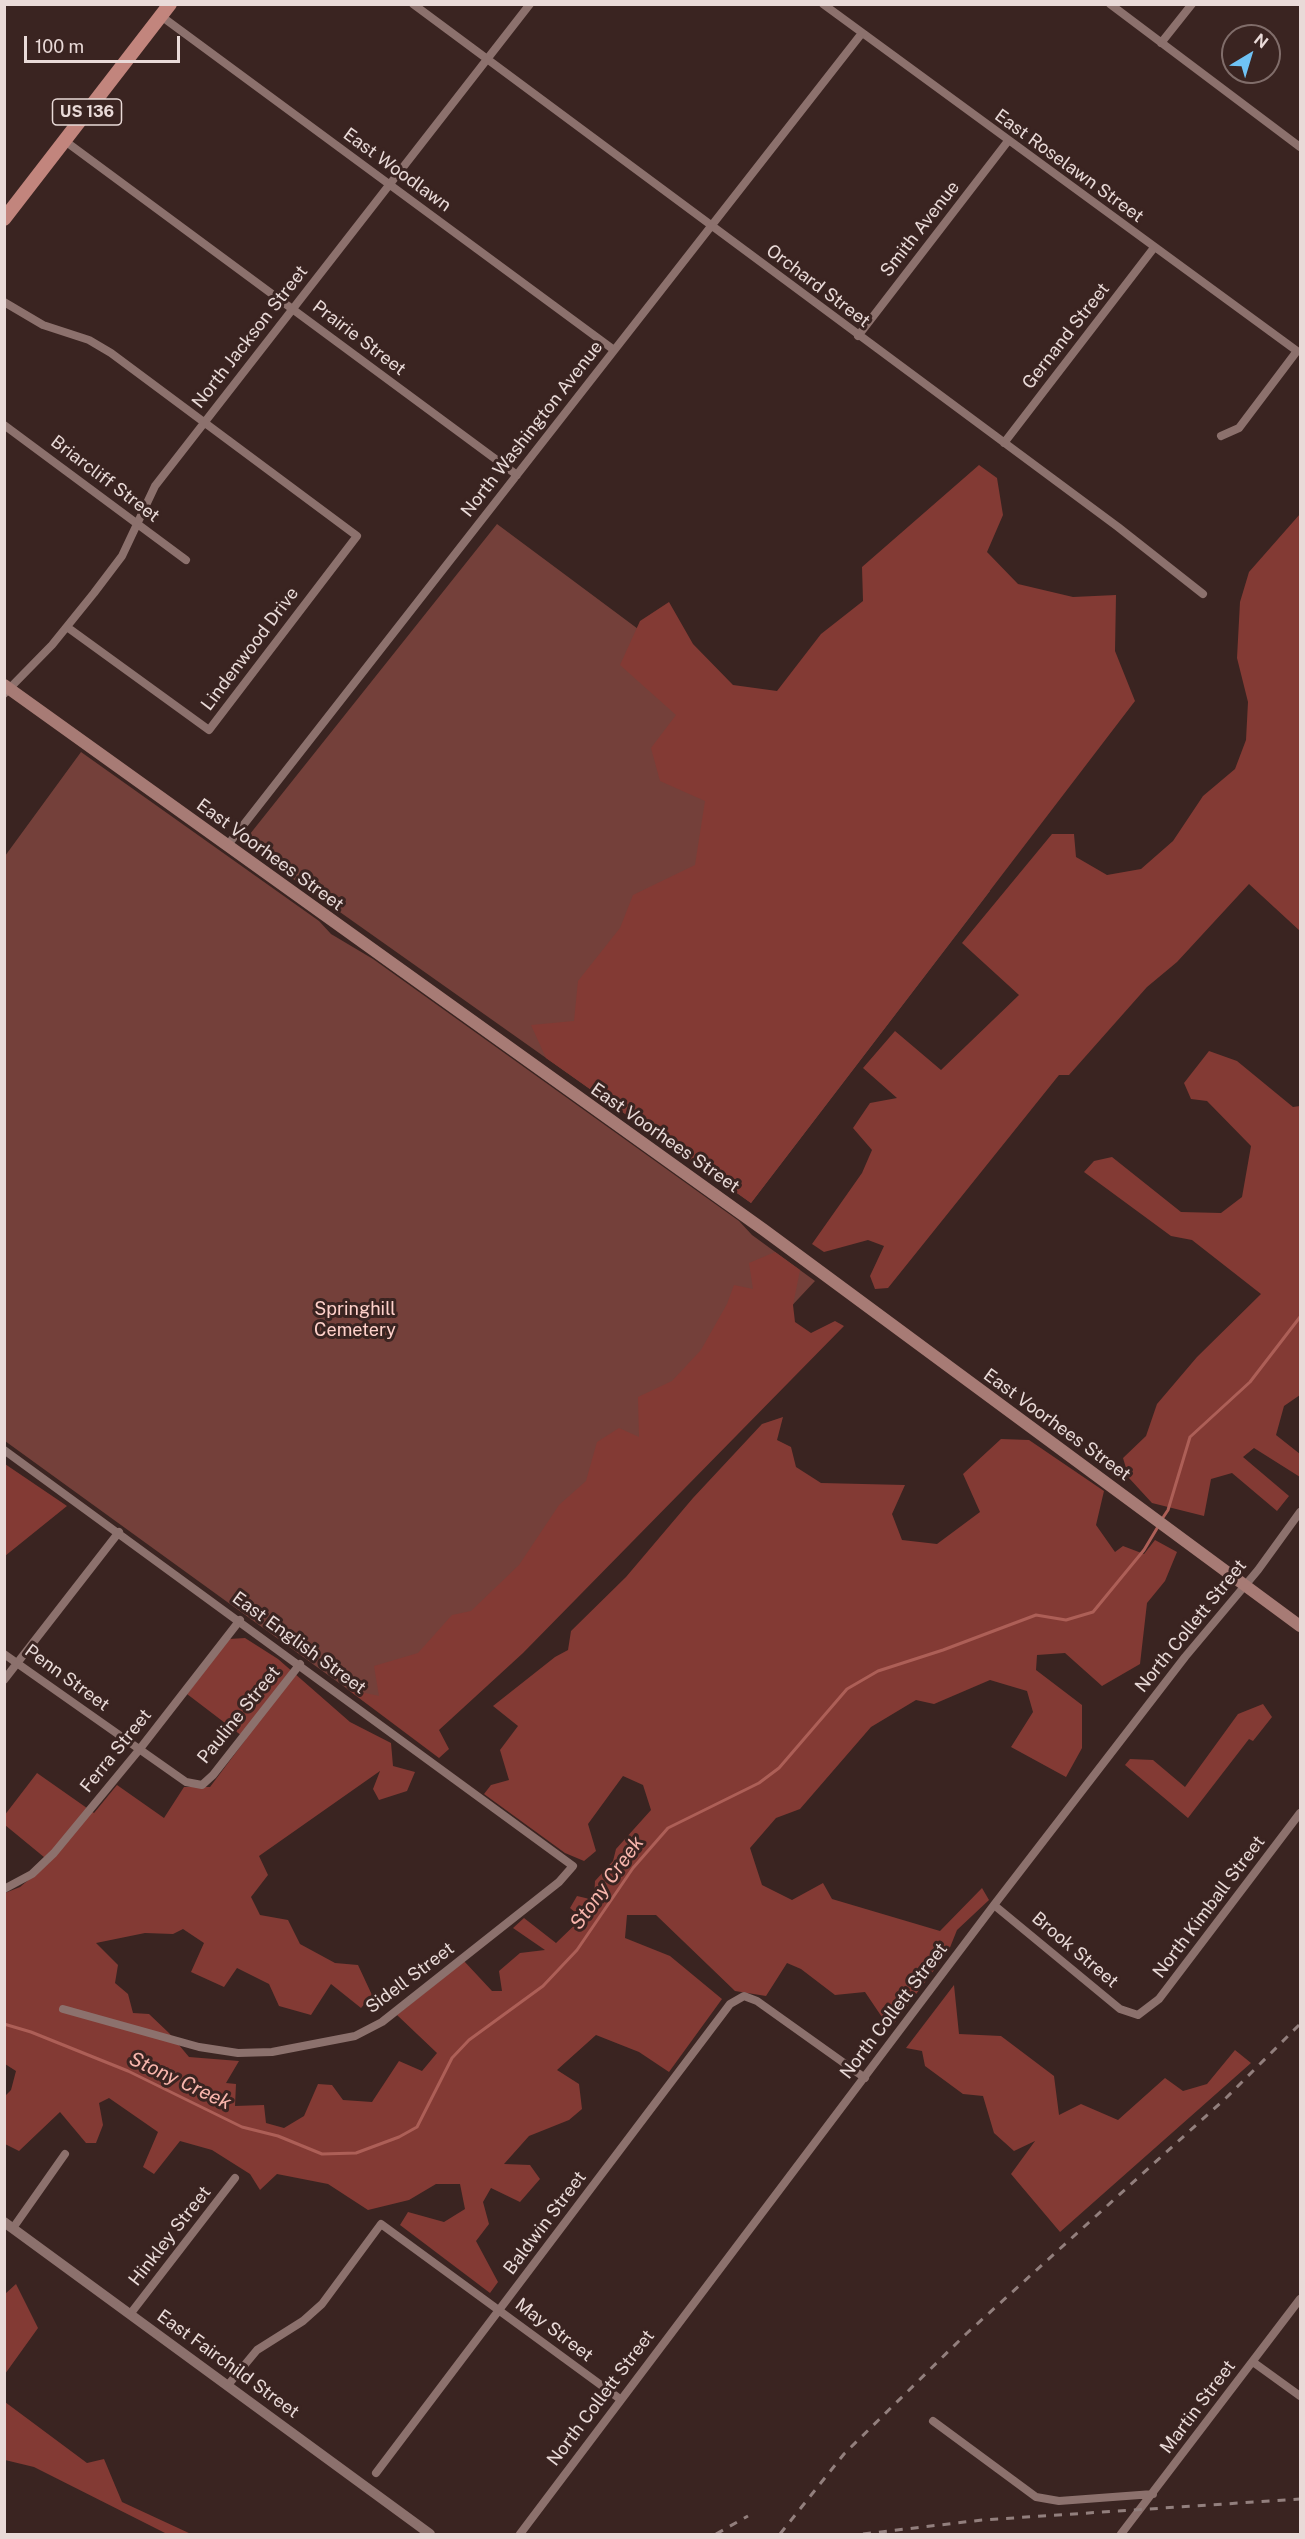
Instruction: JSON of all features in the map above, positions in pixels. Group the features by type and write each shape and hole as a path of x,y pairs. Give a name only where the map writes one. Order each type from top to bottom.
{"main road":[{"name":"US 136","path":"4,219 170,4"},
{"name":"East Voorhees Street","path":"6,689 764,1230 1300,1626"}],"street":[{"name":"Orchard Street","path":"413,4 1004,443 1203,594"},
{"name":"North Jackson Street","path":"6,689 67,627 122,556 155,486 530,4"},
{"name":"East Roselawn Street","path":"823,4 1153,249 1297,351 1239,428 1221,436"},
{"path":"1110,4 1300,147"},
{"path":"1161,43 1192,4"},
{"name":"East Woodlawn","path":"161,16 614,350"},
{"name":"North Washington Avenue","path":"228,846 862,33"},
{"name":"Prairie Street","path":"65,141 516,476"},
{"name":"Smith Avenue","path":"858,336 1008,141"},
{"name":"Gernand Street","path":"1004,443 1153,249"},
{"path":"4,302 43,325 89,340 111,353 204,422"},
{"name":"Lindenwood Drive","path":"67,627 209,730 357,536 204,422"},
{"name":"Briarcliff Street","path":"4,425 186,560"},
{"name":"East English Street","path":"4,1450 240,1620 573,1866"},
{"name":"North Collett Street","path":"520,2535 620,2399 994,1905 1300,1512"},
{"path":"4,1680 118,1532"},
{"name":"Ferra Street","path":"4,1889 32,1874 54,1853 139,1750 240,1620"},
{"name":"Penn Street","path":"4,1654 186,1782 202,1785"},
{"name":"Pauline Street","path":"202,1785 213,1775 300,1664"},
{"name":"North Kimball Street","path":"1138,2014 1159,2000 1300,1813"},
{"name":"Sidell Street","path":"63,2009 198,2048 238,2053 272,2052 355,2036 382,2022 559,1882 573,1866"},
{"name":"Brook Street","path":"994,1905 1120,2009 1138,2014"},
{"name":"Baldwin Street","path":"376,2473 730,2004 744,1996 757,2001 865,2078"},
{"path":"9,2225 65,2154"},
{"name":"Hinkley Street","path":"131,2313 235,2178"},
{"name":"May Street","path":"228,2385 257,2350 303,2321 322,2304 381,2224 620,2399"},
{"name":"East Fairchild Street","path":"9,2225 430,2535"},
{"name":"Martin Street","path":"1121,2535 1300,2299"},
{"path":"1253,2362 1300,2396"},
{"path":"933,2421 1036,2497 1059,2501 1153,2494"}],"green space":[{"path":"497,524 990,891 751,1203 248,847 246,839"},
{"name":"Springhill Cemetery","path":"81,752 319,921 331,934 373,959 739,1221 752,1235 815,1281 693,1411 386,1717 5,1441 5,856"}],"shaded area":[{"path":"979,465 997,478 1003,515 987,552 1018,584 1073,597 1116,595 1115,651 1135,701 751,1203 546,1058 531,1025 574,1021 578,981 620,928 633,895 695,865 705,801 660,781 651,748 676,715 620,665 640,621 669,602 693,644 733,685 777,691 821,634 863,601 862,567"},
{"path":"1300,514 1300,931 1249,884 1177,962 1147,987 1069,1075 1059,1075 888,1288 875,1289 870,1276 884,1246 868,1240 824,1252 812,1244 862,1173 872,1150 853,1128 870,1103 897,1098 863,1068 895,1031 941,1070 1019,995 962,943 1052,834 1074,834 1076,857 1107,875 1141,869 1173,841 1203,796 1235,769 1246,740 1248,702 1237,658 1240,602 1249,572"},
{"path":"1209,1051 1237,1061 1293,1107 1300,1106 1300,1395 1284,1406 1276,1435 1300,1454 1300,1477 1254,1448 1243,1457 1289,1496 1277,1511 1232,1473 1211,1479 1204,1516 1152,1503 1129,1478 1123,1458 1146,1436 1157,1404 1197,1357 1261,1294 1192,1240 1171,1236 1084,1172 1094,1161 1112,1157 1181,1212 1221,1213 1242,1197 1251,1146 1207,1101 1191,1099 1184,1083"},
{"path":"775,1252 800,1270 793,1305 795,1322 811,1333 835,1321 844,1326 523,1653 439,1730 449,1749 439,1758 347,1689 379,1696 374,1666 418,1653 452,1615 471,1611 519,1565 559,1505 586,1481 597,1442 619,1428 639,1437 638,1397 672,1381 701,1350 727,1304 734,1285 753,1289 749,1263"},
{"path":"783,1417 777,1440 791,1447 796,1467 821,1483 905,1485 892,1514 902,1540 937,1544 980,1512 963,1474 1001,1439 1029,1440 1104,1491 1096,1525 1115,1552 1123,1546 1144,1554 1155,1540 1177,1552 1165,1581 1147,1603 1140,1664 1102,1686 1065,1653 1037,1655 1036,1670 1082,1705 1082,1748 1066,1777 1011,1747 1033,1712 1027,1691 990,1680 934,1704 916,1700 871,1727 800,1809 776,1818 750,1848 762,1885 792,1900 823,1883 832,1899 940,1931 982,1888 989,1900 957,1930 949,1950 890,2029 865,1992 835,1995 801,1969 787,1963 766,1996 735,1991 656,1915 627,1915 625,1938 670,1956 722,1999 669,2072 639,2052 596,2035 557,2070 579,2084 582,2109 569,2120 529,2136 504,2164 530,2165 540,2179 520,2202 491,2188 483,2202 489,2224 476,2241 498,2282 490,2293 400,2225 408,2212 444,2222 465,2209 460,2184 436,2184 409,2200 368,2210 328,2184 277,2174 260,2190 250,2174 212,2150 180,2141 154,2174 143,2167 158,2132 109,2098 99,2103 103,2125 96,2143 86,2143 60,2112 19,2151 5,2144 5,2096 11,2090 16,2071 5,2064 5,1893 20,1887 50,1862 5,1825 4,1816 37,1773 94,1813 117,1785 164,1818 184,1787 210,1787 246,1739 187,1694 229,1639 245,1638 278,1659 350,1722 391,1743 393,1766 415,1772 407,1791 379,1800 373,1789 380,1771 259,1856 268,1875 251,1897 260,1915 288,1920 300,1944 335,1963 358,1965 372,1995 361,2008 331,1984 311,2015 279,2006 269,1984 237,1968 224,1987 191,1972 204,1943 183,1929 173,1934 145,1933 96,1943 118,1965 115,1983 128,1994 133,2013 149,2014 189,2057 239,2061 226,2083 236,2084 235,2106 264,2105 266,2123 284,2128 304,2116 318,2084 332,2085 343,2100 372,2102 399,2061 422,2071 437,2053 397,2015 464,1961 492,1991 502,1991 499,1971 520,1953 545,1950 513,1928 524,1918 556,1943 582,1918 570,1908 577,1896 594,1900 595,1881 613,1861 616,1849 651,1810 643,1785 623,1776 588,1824 596,1851 584,1861 565,1853 484,1794 491,1785 509,1780 500,1750 518,1726 493,1706 555,1657 568,1650 571,1631 626,1577 693,1498 762,1424"},
{"path":"5,1464 67,1506 4,1556"},
{"path":"1263,1704 1272,1717 1253,1741 1249,1739 1188,1818 1125,1765 1130,1759 1153,1760 1185,1787 1238,1714"},
{"path":"954,1985 959,2034 1001,2036 1054,2076 1059,2115 1081,2104 1118,2120 1165,2078 1183,2091 1207,2084 1235,2050 1251,2063 1060,2232 1011,2174 1035,2141 1014,2151 994,2133 983,2096 963,2094 925,2066 922,2051 906,2048"},
{"path":"16,2284 38,2328 5,2374 5,2294"},
{"path":"5,2402 87,2463 104,2459 122,2502 191,2534 167,2534 34,2467 5,2460"}],"waterway":[{"name":"Stony Creek","path":"1162,1519 1168,1510 1190,1437 1250,1382 1300,1317"},
{"name":"Stony Creek","path":"4,2024 31,2032 128,2071 242,2127 278,2136 322,2154 356,2153 399,2137 417,2127 452,2058 469,2040 543,1986 577,1950 633,1868 668,1828 759,1783 779,1768 847,1689 878,1671 943,1650 1036,1615 1066,1620 1093,1612 1144,1550 1159,1525"}],"railway":[{"path":"780,2534 844,2454 966,2334 1227,2097 1300,2024"},
{"path":"863,2534 982,2520 1300,2499"},
{"path":"716,2534 748,2516"}]}
